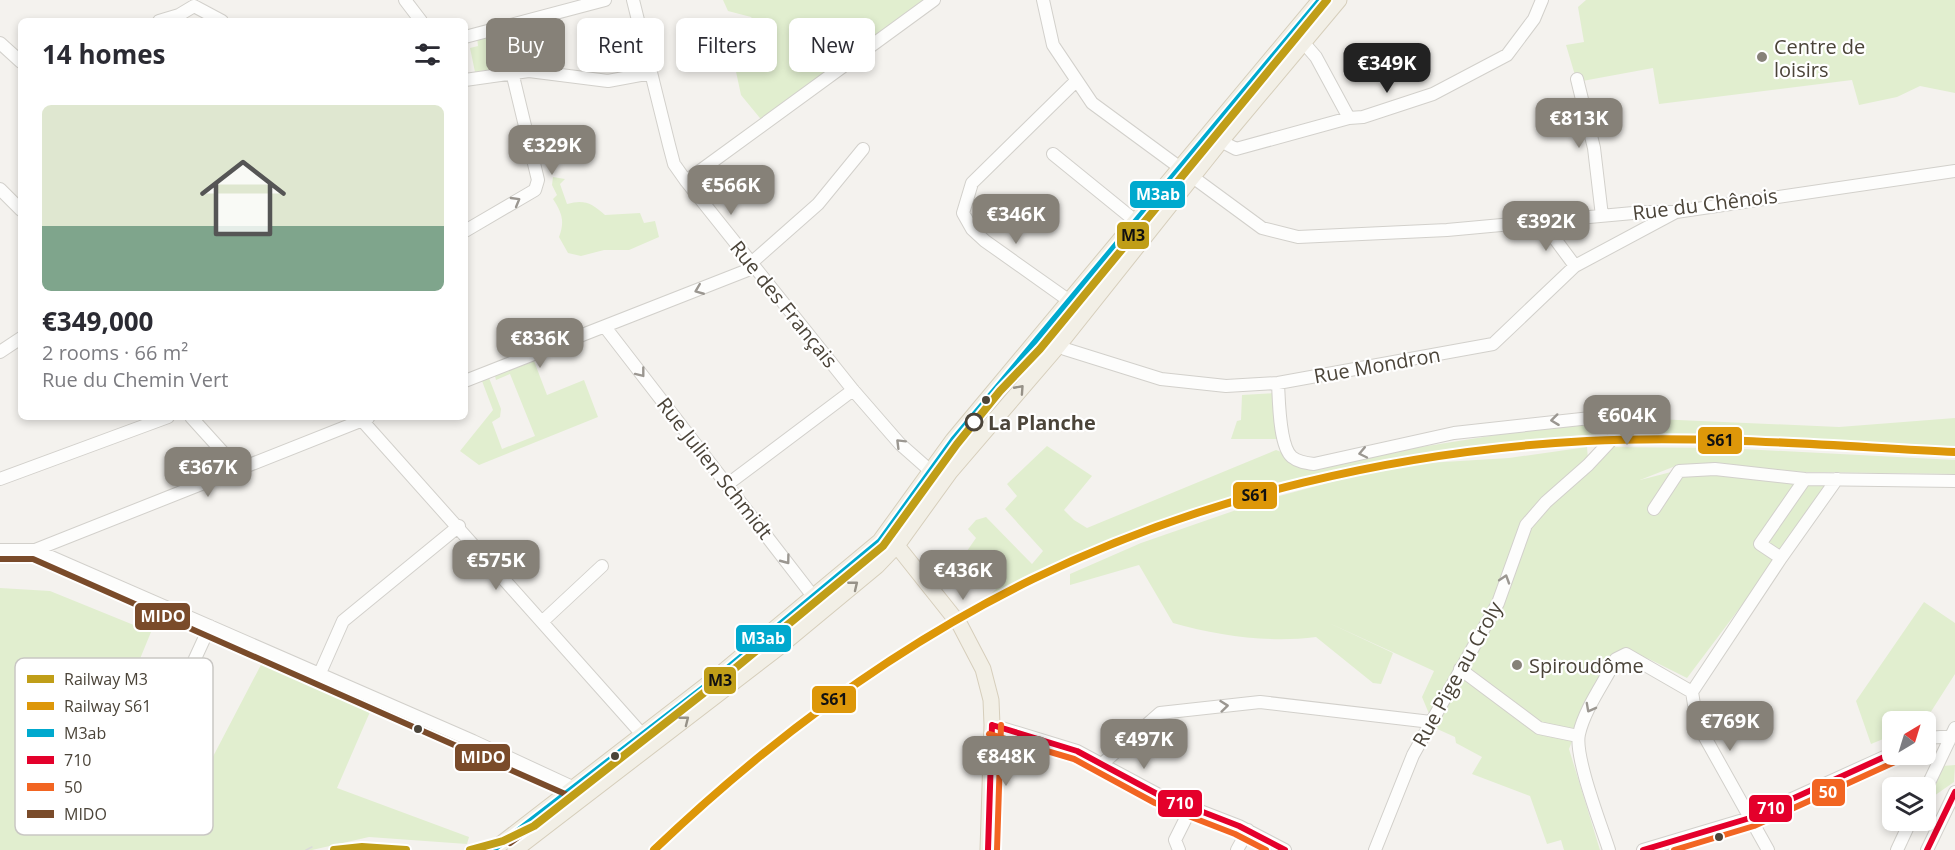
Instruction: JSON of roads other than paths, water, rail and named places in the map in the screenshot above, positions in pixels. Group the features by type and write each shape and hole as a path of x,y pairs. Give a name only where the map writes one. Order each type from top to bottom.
{"main road":[{"path":"515,850 583,791 647,741 824,610 877,566 898,544 943,482 1058,346 1143,227 1215,138 1320,0"},
{"path":"1215,138 1339,0"},
{"path":"647,741 886,534 930,469 1043,334 1143,227"},
{"path":"886,534 898,544 915,569 952,614 974,648 984,669 991,700 992,725 988,850"},
{"path":"877,566 908,566 915,569"},
{"path":"493,850 583,791"}],"street":[{"path":"405,0 419,18"},
{"path":"468,36 605,0"},
{"name":"Rue des Français","path":"633,0 638,18"},
{"path":"686,181 934,0"},
{"name":"Rue du Chênois","path":"1043,0 1053,45 1092,103 1262,228 1298,237 1447,230 1541,220 1676,212 1955,171"},
{"path":"1215,138 1236,149 1379,112 1433,94 1507,55 1534,19 1542,0"},
{"path":"168,18 178,15 193,3 217,18"},
{"path":"1303,42 1316,57 1349,118"},
{"path":"0,43 18,59"},
{"path":"468,79 512,72 538,180 535,190 468,229"},
{"path":"537,72 608,81 651,72"},
{"name":"Rue des Français","path":"651,72 674,164 686,181 853,390 900,444 943,482"},
{"path":"1577,79 1594,148 1602,216"},
{"path":"1071,302 972,229 963,213 972,183 1022,131 1076,82"},
{"path":"468,380 605,327 752,266 818,204 863,149"},
{"path":"1053,154 1143,227"},
{"path":"0,189 18,207"},
{"name":"Rue Mondron","path":"1043,334 1058,346 1161,379 1226,386 1278,383 1493,344 1575,266 1676,212"},
{"path":"1541,220 1575,266"},
{"name":"Rue Julien Schmidt","path":"605,327 824,610"},
{"path":"1,349 18,340"},
{"name":"Rue Pige au Croly","path":"1278,383 1284,441 1290,456 1301,462 1314,464 1454,433 1571,418 1627,414 1632,418 1600,454 1546,502 1526,525 1498,603 1413,755 1375,850"},
{"path":"728,484 853,390"},
{"path":"0,479 160,420"},
{"path":"194,420 239,470"},
{"path":"0,550 35,550 359,420"},
{"path":"366,420 647,741"},
{"path":"1653,509 1679,471 1715,469 1805,479 1955,481"},
{"path":"1781,558 1760,543 1805,479"},
{"path":"1768,850 1697,723 1692,692 1781,558 1837,479"},
{"path":"320,673 343,621 459,526"},
{"path":"35,550 320,673 583,791"},
{"path":"543,621 602,566"},
{"path":"195,658 210,626"},
{"path":"1608,850 1580,756 1578,736 1585,716 1621,656 1626,654 1692,692"},
{"path":"1460,669 1539,728 1578,736"},
{"path":"1102,764 1160,713 1260,702 1431,722"},
{"path":"992,725 1077,751 1159,795 1248,830 1285,850"},
{"path":"1936,736 1954,733"},
{"path":"1932,777 1954,733"},
{"path":"1643,850 1679,845 1750,818 1882,758"},
{"path":"1927,850 1955,792"},
{"path":"1179,850 1175,840 1191,808"},
{"path":"1237,850 1248,830"},
{"path":"1897,850 1906,831"}],"tram line":[{"path":"306,850 312,847"}],"rail line":[{"name":"M3","path":"470,850 503,841 534,826 733,670 883,546 957,444 1000,391 1040,349 1327,0"},
{"name":"S61","path":"654,850 697,810 786,735 882,666 931,635 1033,579 1098,550 1234,501 1374,467 1516,446 1587,441 1725,440 1955,452"},
{"name":"M3","path":"334,850 362,847 406,850"}],"place":[{"name":"Centre de loisirs","path":"1762,57"},
{"name":"La Planche","path":"974,422"},
{"name":"Spiroudôme","path":"1517,665"}]}
